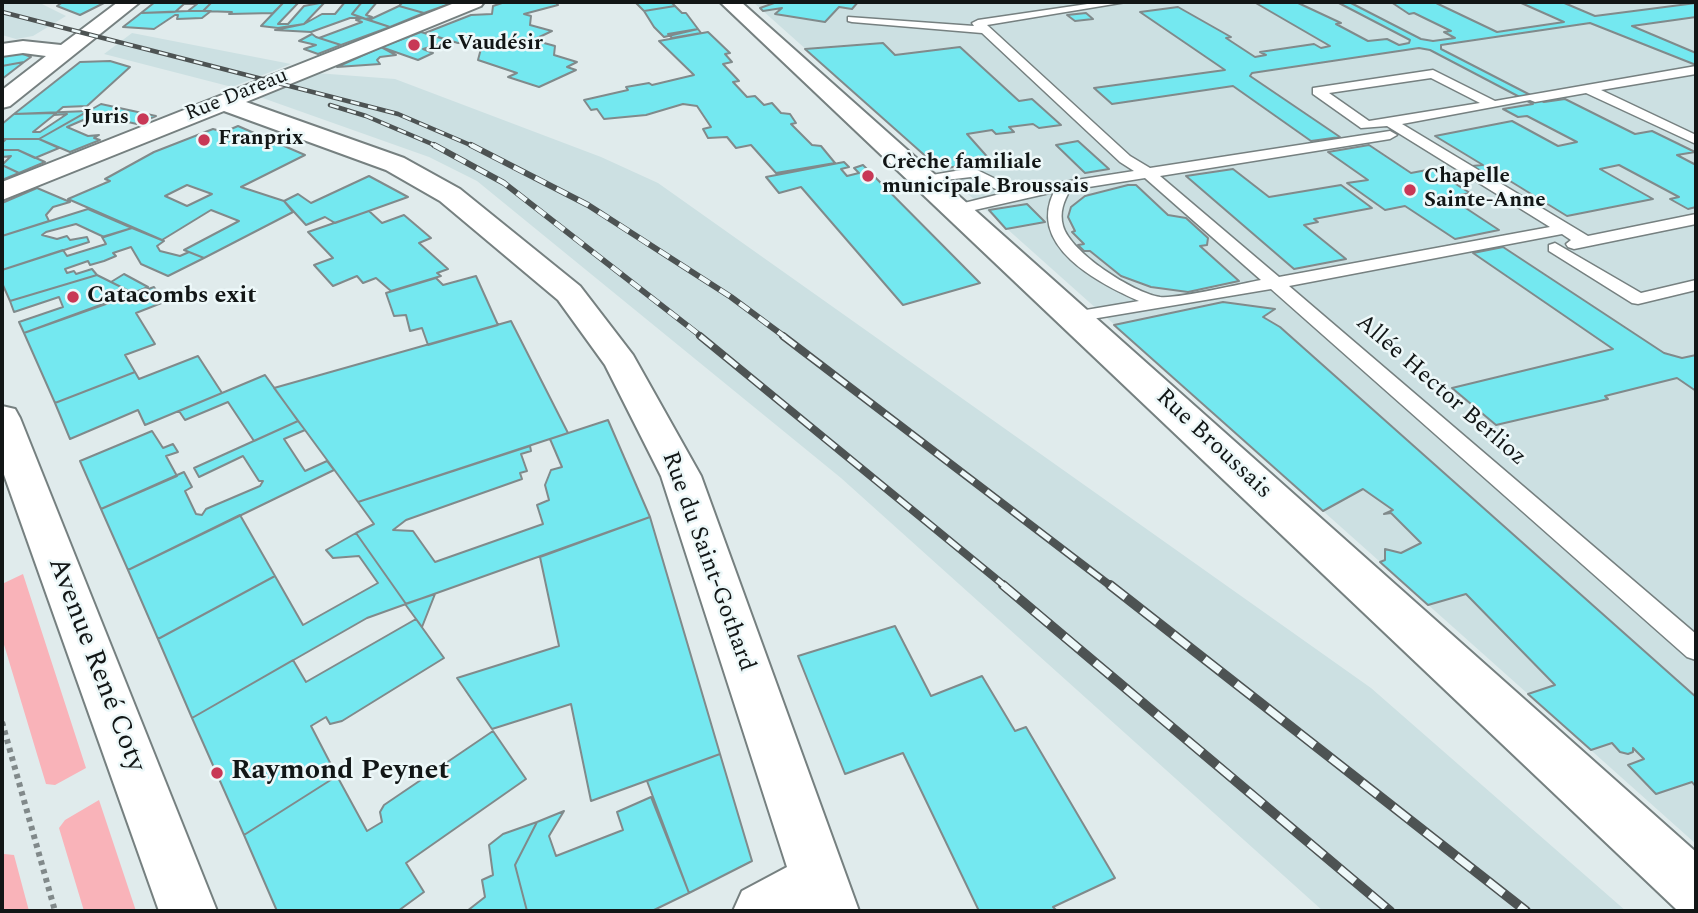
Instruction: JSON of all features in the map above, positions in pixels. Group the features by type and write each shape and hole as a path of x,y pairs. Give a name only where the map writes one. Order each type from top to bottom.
{"street":[{"path":"2,101 130,2"},
{"name":"Rue Dareau","path":"2,192 474,2"},
{"name":"Rue Broussais","path":"730,2 1696,889"},
{"path":"2,50 23,47 66,52"},
{"name":"Rue du Saint-Gothard","path":"222,102 394,164 450,195 569,293 621,363 681,476 824,896"},
{"name":"Avenue René Coty","path":"2,418 188,911"},
{"path":"762,911 824,896"}],"lane":[{"path":"985,30 978,23 1121,2"},
{"path":"852,19 985,30"},
{"name":"Allée Hector Berlioz","path":"985,30 1125,159 1148,173 1696,649"},
{"path":"1493,104 1433,74 1317,91 1366,125 1529,99 1696,70"},
{"path":"1588,89 1694,138"},
{"path":"1389,122 1586,242"},
{"path":"957,209 1026,192 1406,132"},
{"path":"925,180 973,172 1002,188 1026,192"},
{"path":"1065,186 1055,200 1054,217 1066,245 1102,276 1159,303"},
{"path":"1696,219 1555,248 1638,299 1696,285"},
{"path":"1074,317 1276,283 1565,229"}],"path":[{"path":"2,722 55,911"}],"shaded area":[{"path":"2,2 38,2 66,16 33,36 16,39 2,35"},
{"path":"753,2 1696,2 1696,844"},
{"path":"132,33 291,64 232,87 104,54"},
{"path":"316,73 395,79 601,157 658,183 1371,688 1626,911 1323,911 841,478 477,181 429,157 257,96"},
{"path":"23,574 86,768 55,785 46,784 2,638 2,584"},
{"path":"99,800 136,911 84,911 59,828 65,820"},
{"path":"4,854 14,855 29,911 2,911"}],"building":[{"path":"63,2 106,2 80,15 57,6"},
{"path":"155,2 212,2 203,11 188,11 197,4 184,4 175,12 141,13"},
{"path":"212,2 284,2 273,13 229,14 232,12 203,11"},
{"path":"284,2 299,2 278,24 288,24 304,6 325,2 304,24 278,28 261,26"},
{"path":"345,2 362,2 352,14 362,18 350,18 311,32 275,30 304,24 322,14 335,14"},
{"path":"362,2 377,2 366,15 372,17 366,19 352,14"},
{"path":"403,2 455,2 424,13 399,6"},
{"path":"505,2 555,2 558,5 524,14 531,16 530,25 552,31 533,40 555,46 554,55 577,62 567,67 576,70 539,87 508,77 517,73 478,60 483,41 458,43 425,33 471,15 492,14 493,6"},
{"path":"635,2 671,2 675,6 644,11"},
{"path":"777,2 858,2 852,9 839,7 825,22 775,14 782,8 763,11 760,8"},
{"path":"1254,2 1296,2 1341,23 1336,24 1368,41 1387,39 1399,45 1409,43 1410,40 1337,2 1349,2 1421,39 1433,41 1455,38 1444,32 1451,31 1414,13 1409,14 1391,2 1434,2 1497,32 1564,22 1519,2 1562,2 1595,16 1696,3 1696,17 1632,26 1696,53 1696,65 1590,23 1441,45 1441,49 1544,102 1565,99 1635,134 1652,131 1695,152 1677,155 1696,165 1696,207 1688,209 1670,199 1679,197 1619,165 1600,169 1653,199 1567,216 1510,181 1499,184 1472,166 1483,165 1435,136 1512,121 1558,146 1577,142 1527,116 1518,117 1503,109 1533,104 1430,50 1419,48 1252,73 1250,76 1340,137 1311,141 1233,86 1112,104 1094,88 1225,70 1140,12 1178,7 1231,37 1226,38 1255,57 1266,55 1260,52 1314,44 1321,48 1330,46"},
{"path":"399,6 424,13 390,27 369,20"},
{"path":"675,6 682,13 686,13 698,29 664,37 644,11"},
{"path":"211,11 202,18 177,19 178,15 175,15 154,29 123,27 141,13"},
{"path":"1086,13 1093,19 1075,21 1067,15"},
{"path":"362,18 390,27 341,45 319,38 362,22 356,20"},
{"path":"698,29 701,33 672,38 668,34"},
{"path":"421,32 450,41 423,49 433,53 418,60 381,47"},
{"path":"708,32 730,53 725,54 732,62 723,64 739,81 733,82 747,97 755,96 764,105 772,103 781,113 790,114 796,123 791,124 812,145 821,146 835,163 776,173 751,145 736,148 727,137 708,138 703,129 711,127 697,106 683,104 646,115 604,119 597,109 591,110 584,100 628,90 626,87 649,83 652,85 694,75 659,41"},
{"path":"312,34 341,45 318,54 304,49 316,45 299,41"},
{"path":"883,43 895,55 960,47 1019,101 1032,99 1061,125 1039,128 1033,124 1009,127 1014,132 996,134 992,130 967,134 991,161 940,169 805,49"},
{"path":"381,47 396,55 380,57 377,60 380,64 337,67"},
{"path":"18,52 31,57 24,62 2,66 2,55"},
{"path":"110,61 130,67 87,106 63,107 56,113 14,114 80,62"},
{"path":"24,62 15,69 2,79 2,66"},
{"path":"101,104 156,116 137,124 105,117 90,117 67,127 88,136 99,135 94,138 100,140 70,152 39,139"},
{"path":"88,111 39,139 2,139 2,124 14,114","holes":["67,114 40,132 33,132 54,115"]},
{"path":"238,126 305,155 241,187 284,201 293,212 204,258 184,250 239,221 211,210 162,240 68,199 110,181 105,179 154,152 213,129 224,132","holes":["187,185 212,194 187,206 165,196"]},
{"path":"6,139 39,139 59,148 35,158 18,150 2,150 2,143"},
{"path":"1078,141 1109,169 1085,173 1056,145"},
{"name":"Chapelle Sainte-Anne","path":"1369,145 1411,173 1432,169 1470,193 1449,197 1499,230 1455,239 1405,206 1385,210 1347,183 1368,180 1328,152"},
{"path":"2,150 18,150 45,162 19,173 2,165 11,156 2,157"},
{"path":"844,162 849,167 841,169 847,176 859,173 854,168 863,165 980,283 903,305 801,187 779,193 766,177"},
{"path":"2,165 19,173 2,180"},
{"path":"1233,169 1269,197 1341,185 1372,208 1314,219 1318,222 1304,225 1346,259 1294,269 1186,176"},
{"path":"369,176 408,197 335,223 325,217 306,225 284,201 298,194 311,203"},
{"path":"1136,185 1168,215 1186,218 1208,238 1207,245 1200,246 1239,281 1188,292 1151,287 1121,276 1090,251 1084,251 1078,245 1084,244 1072,232 1075,231 1068,217 1071,207 1085,196"},
{"path":"37,188 70,202 53,207 46,215 49,221 2,236 2,203"},
{"path":"1027,204 1045,222 1006,229 989,210"},
{"path":"88,209 132,228 104,237 76,224 46,232 42,235 57,239 67,236 70,240 87,237 89,242 2,270 2,236"},
{"path":"369,211 382,223 404,215 431,238 419,243 448,269 437,273 441,276 391,291 376,278 363,283 357,276 333,286 314,265 333,258 308,232"},
{"path":"132,228 164,241 157,246 160,251 180,256 189,252 204,258 168,276 141,264 131,247 113,253 116,256 104,261 90,265 88,261 65,269 67,273 74,271 76,274 92,269 97,275 10,301 2,283 2,270 63,250 67,256 106,244 102,237"},
{"path":"1503,247 1664,353 1682,358 1696,355 1696,391 1677,378 1605,396 1608,399 1496,425 1452,388 1613,349 1473,253"},
{"path":"124,274 148,287 133,293 111,282"},
{"path":"97,275 133,293 24,333 19,322 63,307 59,297 14,312 10,301"},
{"path":"476,276 498,325 428,345 422,328 410,331 406,315 394,316 386,293 436,278 443,285"},
{"path":"154,287 164,302 136,313 155,344 125,355 135,372 55,403 24,333"},
{"path":"1223,302 1275,309 1263,317 1280,327 1696,697 1696,787 1692,782 1656,794 1628,765 1644,759 1633,748 1633,752 1628,754 1620,752 1612,743 1591,750 1528,694 1555,685 1466,594 1428,605 1380,562 1385,560 1385,549 1401,553 1421,543 1391,513 1384,514 1393,510 1363,489 1323,511 1114,325"},
{"path":"511,321 568,433 358,502 274,388"},
{"path":"198,356 222,393 145,425 138,410 70,439 55,403 135,372 139,379"},
{"path":"265,375 298,421 254,441 228,402 185,420 179,411"},
{"path":"608,420 650,517 406,604 356,533 374,524 358,502 530,446 531,451 521,454 527,471 520,473 522,479 406,520 393,530 413,531 435,562 543,524 537,505 549,500 545,485 551,470 562,467 550,439"},
{"path":"298,421 305,430 284,439 305,471 327,461 334,470 128,570 101,509 184,472 192,487 185,491 196,514 202,515 206,509 260,486 263,481 259,481 243,456 199,477 194,468"},
{"path":"152,431 163,448 173,444 178,452 166,456 177,476 101,509 80,461"},
{"path":"240,515 275,576 158,639 128,570"},
{"path":"650,517 720,754 591,801 571,704 492,729 457,678 559,646 540,557"},
{"path":"356,533 406,604 367,618 192,718 158,639 275,576 303,625 378,583 359,556 333,558 326,550"},
{"path":"435,594 422,627 405,604"},
{"path":"416,619 444,658 342,721 330,724 326,717 311,726 337,776 244,835 192,718 293,660 306,682"},
{"path":"895,626 931,696 982,676 1015,731 1026,727 1115,878 1053,907 1057,911 979,911 903,753 845,774 798,656"},
{"path":"493,731 526,779 406,863 424,892 398,911 277,911 244,835 337,776 367,831 382,822 380,812 384,805"},
{"path":"720,754 752,861 689,893 647,781"},
{"path":"651,797 689,893 652,911 527,911 515,865 537,822 564,811 549,836 556,856 623,830 617,812"},
{"path":"537,822 515,865 527,911 467,911 485,897 482,880 493,875 489,845 503,834"}],"railway":[{"path":"2,12 398,114 474,147"},
{"path":"330,105 366,116 439,147"},
{"path":"434,145 504,183 702,337"},
{"path":"474,147 588,205 731,297 785,337"},
{"path":"700,336 1006,587"},
{"path":"783,336 1112,587"},
{"path":"1003,585 1390,911"},
{"path":"1110,585 1526,911"}],"place":[{"name":"Le Vaudésir","path":"414,45"},
{"name":"Juris","path":"143,119"},
{"name":"Franprix","path":"204,140"},
{"name":"Crèche familiale municipale Broussais","path":"868,176"},
{"name":"Chapelle Sainte-Anne","path":"1410,190"},
{"name":"Catacombs exit","path":"73,297"},
{"name":"Raymond Peynet","path":"217,773"}]}
